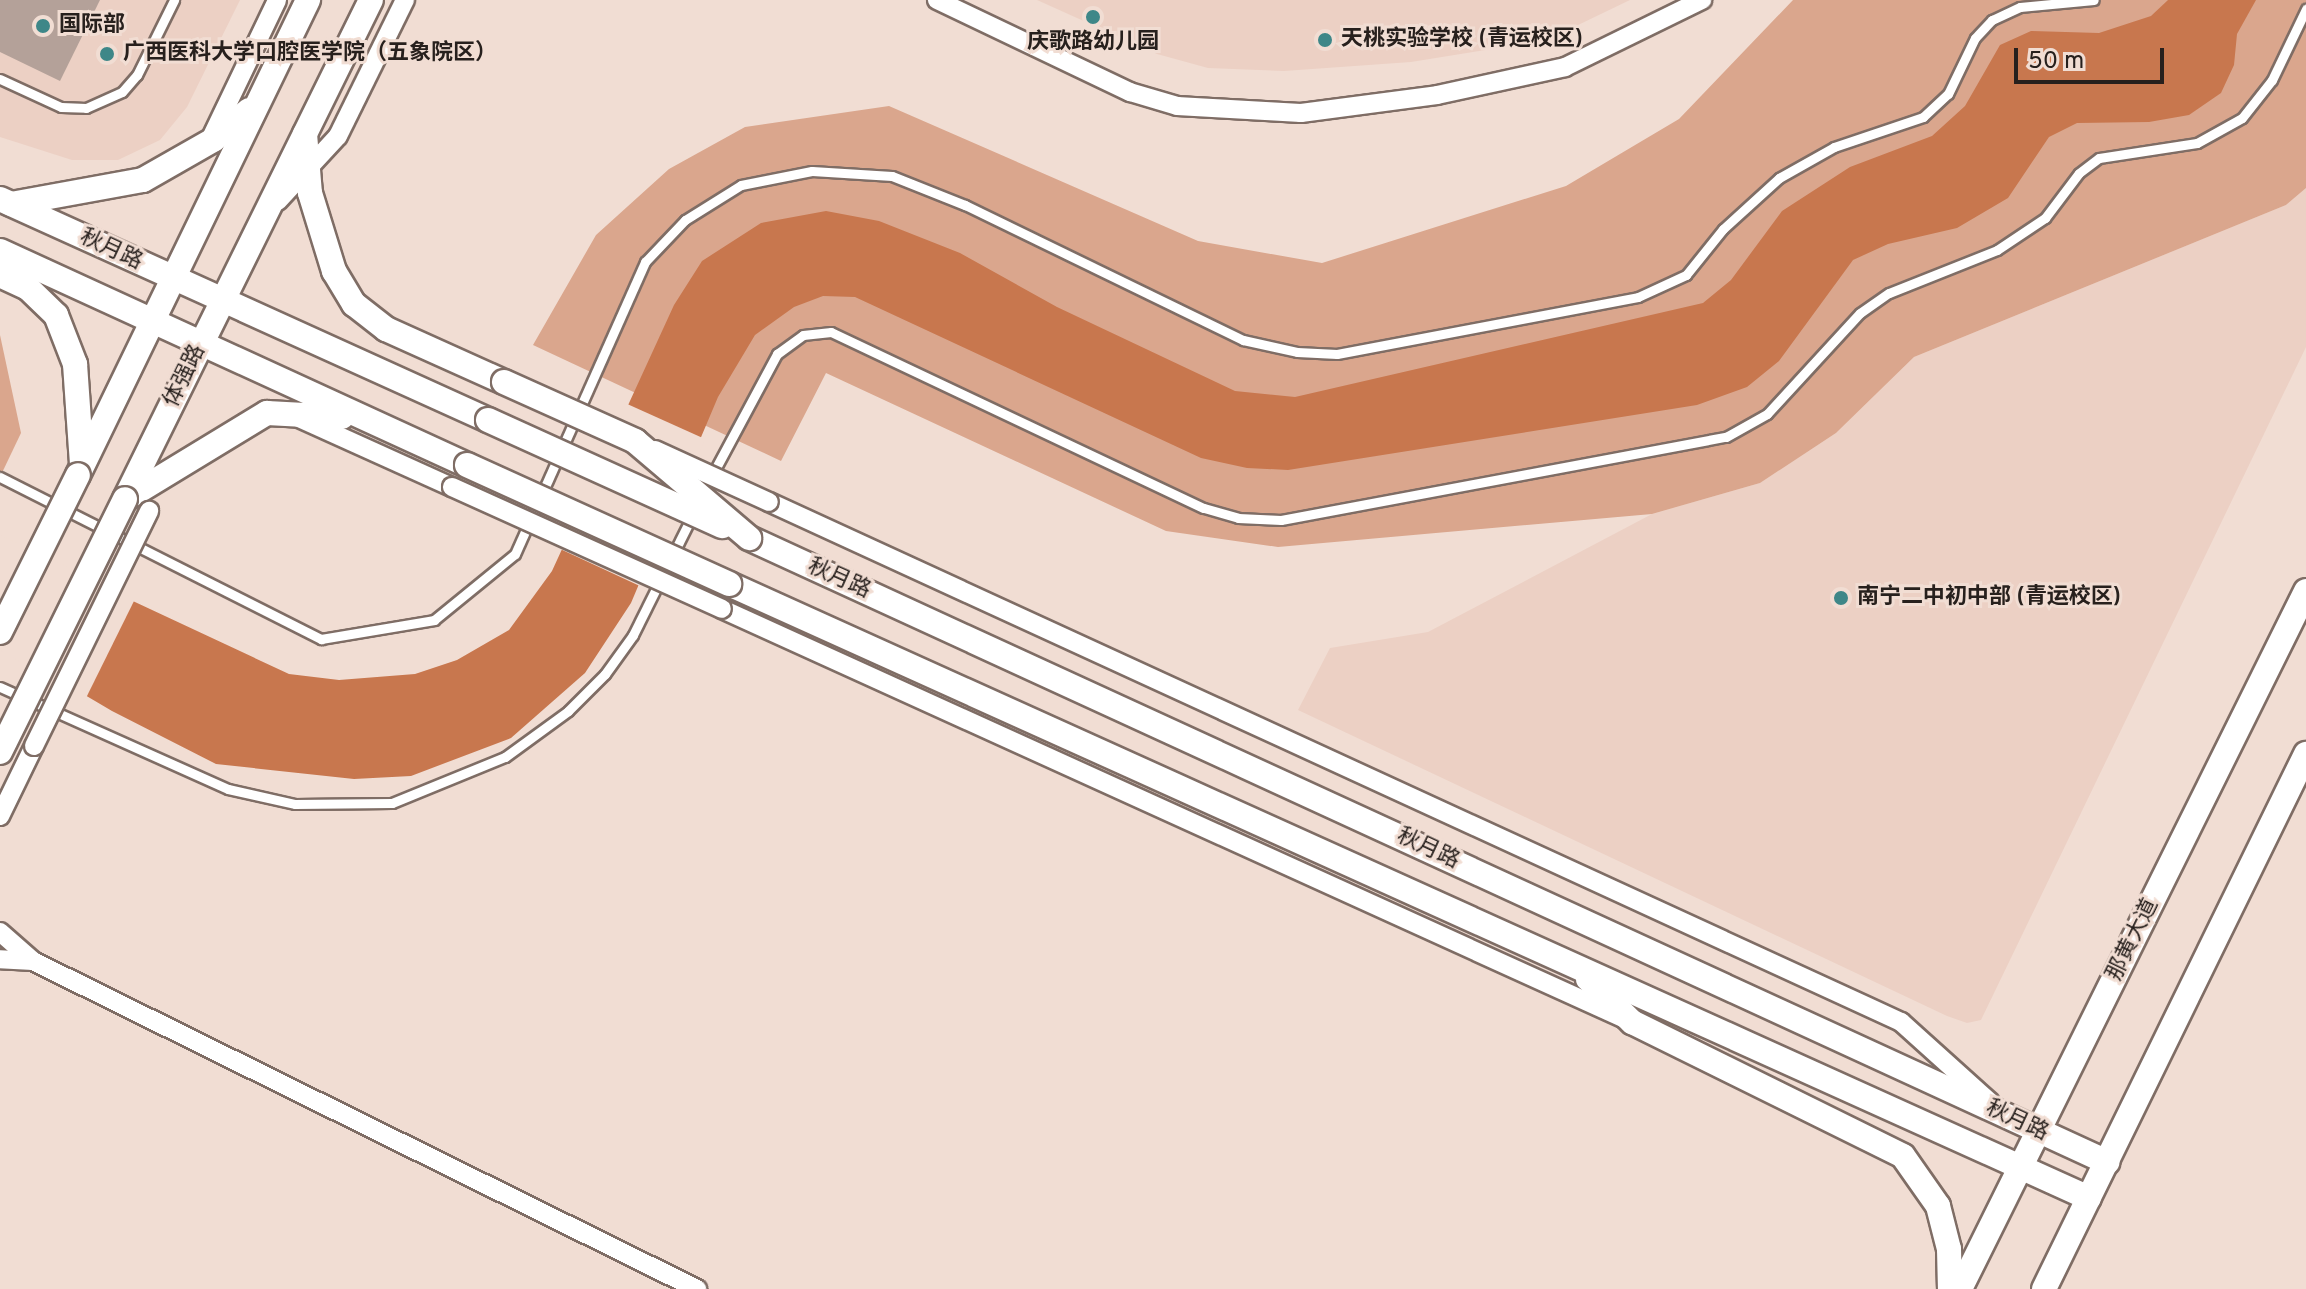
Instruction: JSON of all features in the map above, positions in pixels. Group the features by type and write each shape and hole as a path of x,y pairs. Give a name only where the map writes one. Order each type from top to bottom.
{"main road":[{"path":"0,632 308,0"},
{"name":"体强路","path":"0,752 371,0"},
{"path":"6,202 143,180 208,144 257,103"},
{"path":"305,134 307,170 334,271 354,304 386,329 635,441 749,538"},
{"name":"秋月路","path":"6,202 749,538 2107,1162"},
{"path":"0,251 202,343"},
{"path":"0,275 28,288 56,315 75,364 80,472"},
{"name":"秋月路","path":"202,343 2089,1198"},
{"path":"125,499 267,413 373,421"},
{"name":"那黄大道","path":"1960,1289 2306,591"},
{"path":"2044,1289 2306,754"},
{"path":"1575,966 1632,1022 1903,1156 1938,1206 1949,1249 1950,1289"}],"street":[{"path":"208,144 277,0"},
{"path":"263,218 338,136 405,0"},
{"path":"937,0 1130,92 1177,106 1301,113 1437,95 1565,67 1702,0"},
{"path":"289,413 1632,1022"},
{"path":"635,441 1901,1022 2003,1115"},
{"path":"0,816 169,471"},
{"path":"0,932 33,961 697,1289"},
{"path":"0,959 33,961"}],"lane":[{"path":"0,79 61,107 86,108 122,92 137,75 174,0"},
{"path":"0,477 321,639 434,620 515,554 645,262 685,220 741,185 812,171 892,176 965,205 1243,340 1297,352 1337,354 1638,297 1674,281 1686,275 1723,229 1779,178 1834,147 1923,117 1948,94 1975,38 1992,20 2020,7 2094,0"},
{"path":"0,687 228,789 295,804 392,803 479,770 521,748 605,674 654,597 731,434 770,367 803,335 831,332 1204,508 1238,518 1281,520 1726,437 1767,414 1860,313 1889,293 1997,250 2045,218 2079,173 2099,158 2197,143 2242,118 2272,80 2306,9"}],"shaded area":[{"name":"广西医科大学口腔医学院（五象院区）","path":"0,0 240,0 187,107 160,140 118,160 72,160 0,137"},
{"name":"天桃实验学校 (青运校区)","path":"1037,0 1630,0 1576,26 1504,47 1411,62 1284,71 1208,68 1157,54"},
{"path":"1793,0 2306,0 2306,188 2286,205 1914,357 1836,433 1760,483 1652,514 1278,547 1166,531 826,373 781,461 533,345 596,235 669,169 745,127 889,106 1198,241 1322,263 1566,186 1679,119"},
{"path":"2168,0 2256,0 2237,34 2234,65 2221,93 2189,115 2149,122 2077,123 2049,137 2008,198 1957,228 1888,244 1853,260 1779,361 1747,387 1697,405 1288,470 1247,468 1201,458 855,297 823,296 794,307 755,335 718,397 631,603 585,673 511,738 411,776 354,779 216,764 112,711 0,645 0,539 289,674 339,680 415,674 457,660 509,630 552,571 674,305 702,261 761,223 826,211 879,221 960,253 1057,307 1235,391 1295,397 1703,303 1731,280 1782,211 1850,167 1932,136 1965,106 2000,45 2031,31 2099,33 2151,16"},
{"name":"南宁二中初中部 (青运校区)","path":"2306,188 2306,347 1981,1020 1967,1023 1947,1016 1298,710 1330,648 1428,632 1652,514 1760,483 1836,433 1914,357 2286,205"},
{"path":"0,335 21,433 0,477"}],"pier":[{"path":"625,403 705,439 642,587 558,548"},
{"path":"0,535 135,599 85,700 0,650"}],"building":[{"name":"国际部","path":"0,0 100,0 60,81 0,52"}],"place":[{"name":"庆歌路幼儿园","path":"1093,17"},
{"name":"国际部","path":"43,26"},
{"name":"天桃实验学校 (青运校区)","path":"1325,40"},
{"name":"广西医科大学口腔医学院（五象院区）","path":"107,54"},
{"name":"南宁二中初中部 (青运校区)","path":"1841,598"}]}
